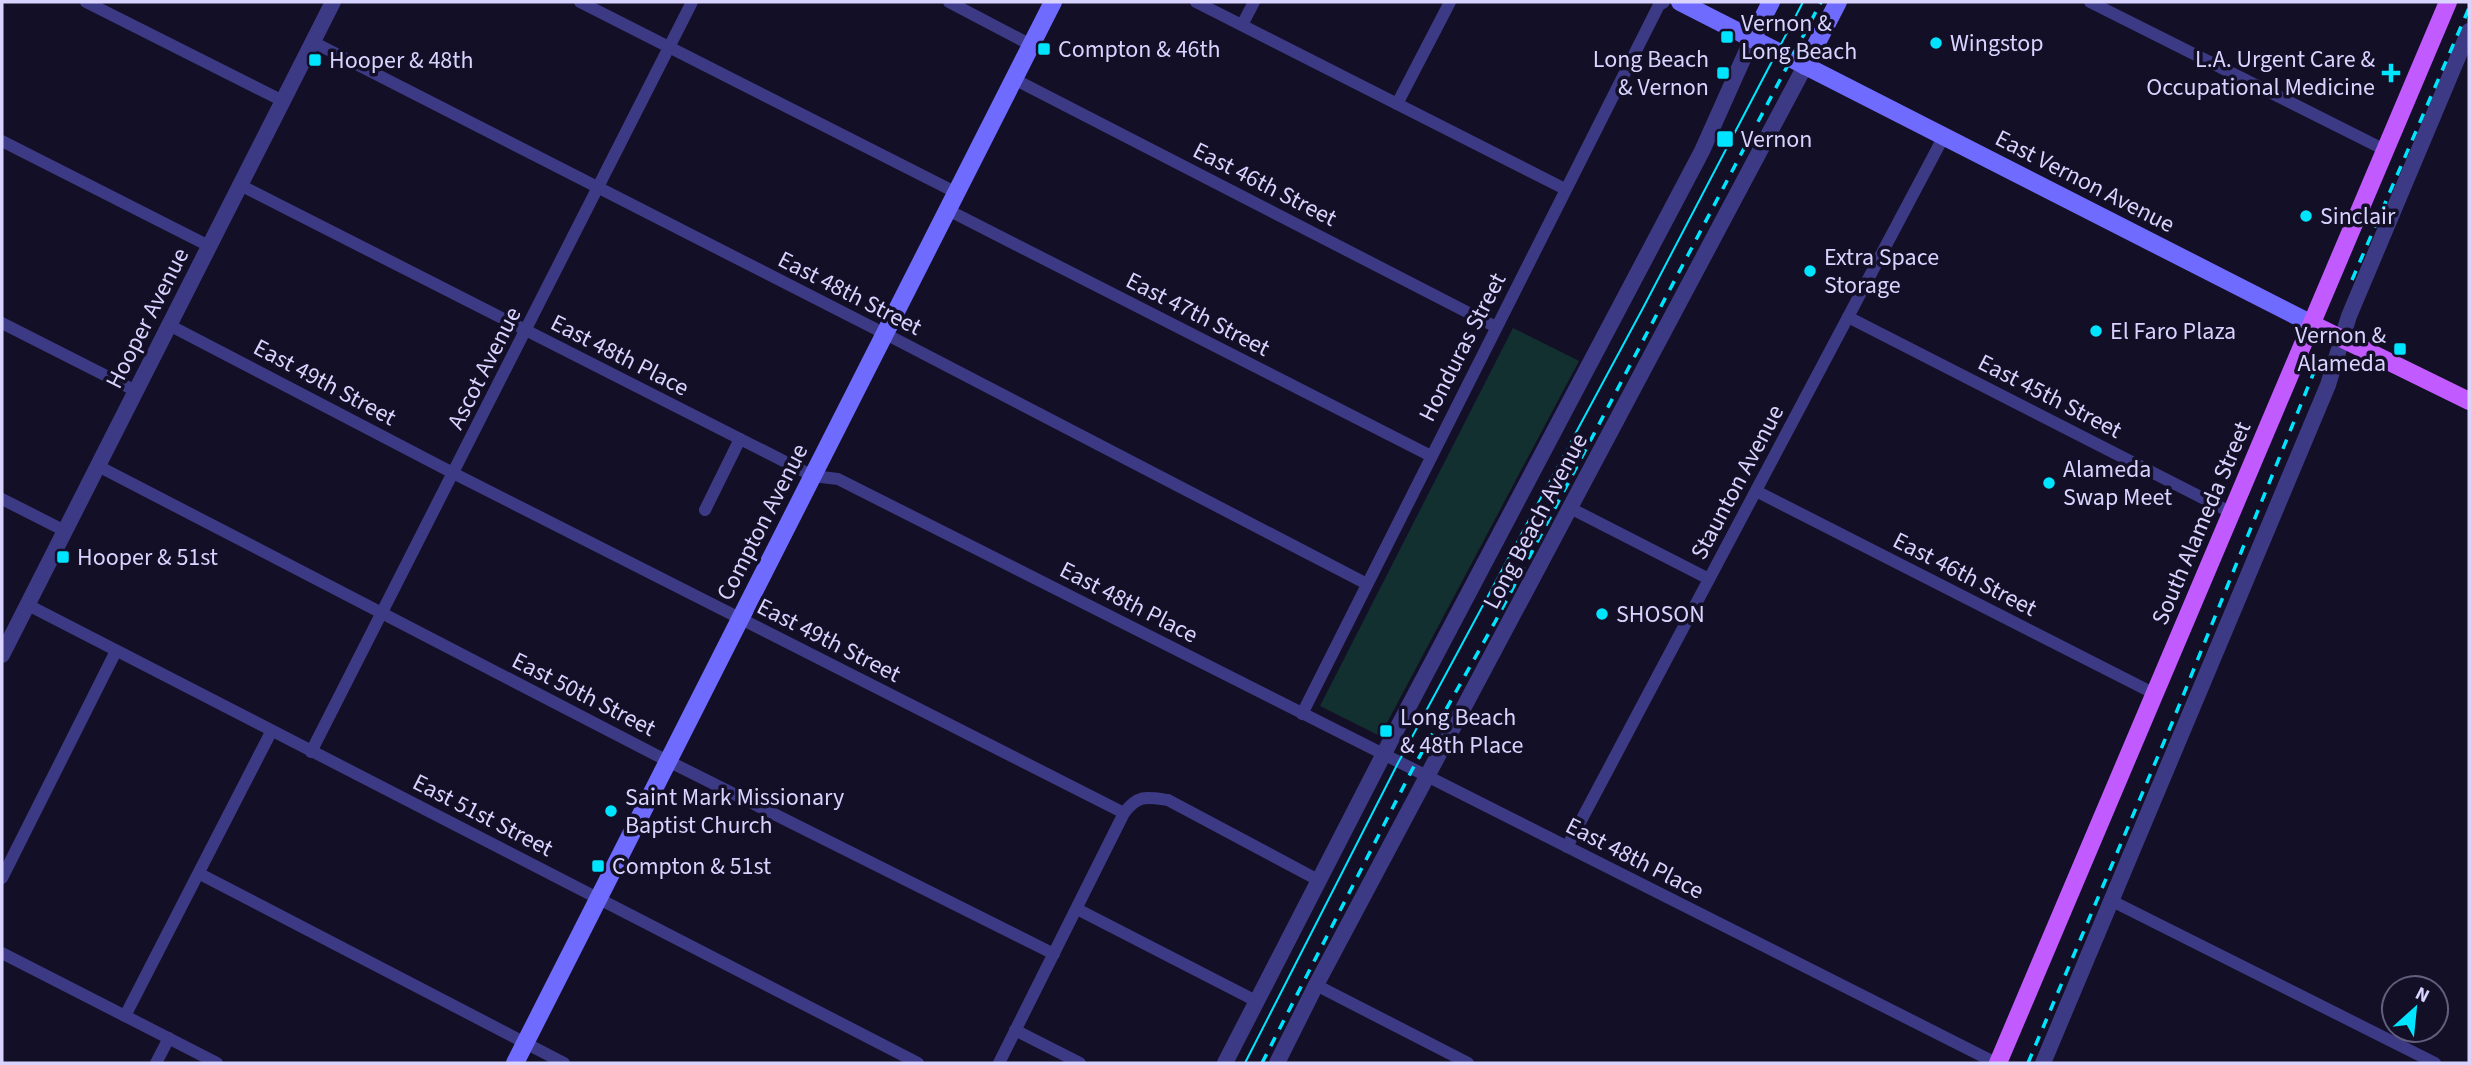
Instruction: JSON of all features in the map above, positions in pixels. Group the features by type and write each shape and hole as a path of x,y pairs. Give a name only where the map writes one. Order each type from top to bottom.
{"main road":[{"name":"Compton Avenue","path":"514,1063 1053,2"},
{"name":"East Vernon Avenue","path":"1680,2 2312,324 2469,401"},
{"name":"Long Beach Avenue","path":"1752,39 1772,2"},
{"name":"Long Beach Avenue","path":"1805,66 1838,2"},
{"name":"South Alameda Street","path":"1997,1063 2448,2"}],"street":[{"path":"86,2 283,101"},
{"name":"Hooper Avenue","path":"2,655 333,2"},
{"path":"580,2 955,191"},
{"name":"Ascot Avenue","path":"311,752 692,2"},
{"path":"949,2 1031,45"},
{"path":"1196,2 1565,190"},
{"path":"1242,25 1254,2"},
{"path":"1397,104 1450,2"},
{"name":"Honduras Street","path":"1302,714 1659,5 1664,2"},
{"path":"2090,2 2385,150"},
{"path":"2043,1063 2329,383 2349,316 2469,31"},
{"name":"Long Beach Avenue","path":"1225,1063 1383,756 1702,150 1752,39"},
{"name":"East 48th Street","path":"313,42 1367,584"},
{"name":"Long Beach Avenue","path":"1276,1063 1315,985 1805,66"},
{"name":"East 46th Street","path":"1014,79 1496,327"},
{"name":"Staunton Avenue","path":"1567,847 1944,136"},
{"path":"2,141 209,246"},
{"name":"East 48th Place","path":"240,185 813,476 838,479 1383,756 1997,1063"},
{"name":"East 47th Street","path":"946,209 1431,456"},
{"name":"East 45th Street","path":"1848,317 2232,513"},
{"path":"2,323 136,391"},
{"name":"East 49th Street","path":"169,325 453,473 1124,813"},
{"path":"705,510 740,439"},
{"name":"East 50th Street","path":"98,466 669,762 1054,954"},
{"name":"East 46th Street","path":"1756,491 2155,694"},
{"path":"2,499 65,531"},
{"path":"1570,508 1709,579"},
{"name":"East 51st Street","path":"28,605 918,1063"},
{"path":"2,878 116,651"},
{"path":"125,1016 271,732"},
{"path":"999,1063 1124,813 1132,802 1147,797 1168,800 1320,881"},
{"path":"200,874 564,1063"},
{"path":"2112,901 2435,1063"},
{"path":"1077,909 1258,1002"},
{"path":"2,953 217,1063"},
{"path":"1315,985 1468,1063"},
{"path":"1015,1030 1080,1063"},
{"path":"156,1063 169,1038"}],"green space":[{"path":"1513,328 1579,361 1380,736 1320,706"}],"tram line":[{"path":"1245,1063 1398,763 1643,308 1803,2"}],"railway":[{"path":"1262,1063 1412,770 1495,622 1821,2"},
{"path":"2352,280 2469,8"},
{"path":"2028,1063 2172,723 2314,372"}],"place":[{"name":"Vernon & Long Beach","path":"1727,37"},
{"name":"Wingstop","path":"1936,43"},
{"name":"Compton & 46th","path":"1044,49"},
{"name":"Hooper & 48th","path":"315,60"},
{"name":"Long Beach & Vernon","path":"1723,73"},
{"name":"L.A. Urgent Care & Occupational Medicine","path":"2391,73"},
{"name":"Vernon","path":"1725,139"},
{"name":"Sinclair","path":"2306,216"},
{"name":"Extra Space Storage","path":"1810,271"},
{"name":"El Faro Plaza","path":"2096,331"},
{"name":"Vernon & Alameda","path":"2400,349"},
{"name":"Alameda Swap Meet","path":"2049,483"},
{"name":"Hooper & 51st","path":"63,557"},
{"name":"SHOSON","path":"1602,614"},
{"name":"Long Beach & 48th Place","path":"1386,731"},
{"name":"Saint Mark Missionary Baptist Church","path":"611,811"},
{"name":"Compton & 51st","path":"598,866"}]}
